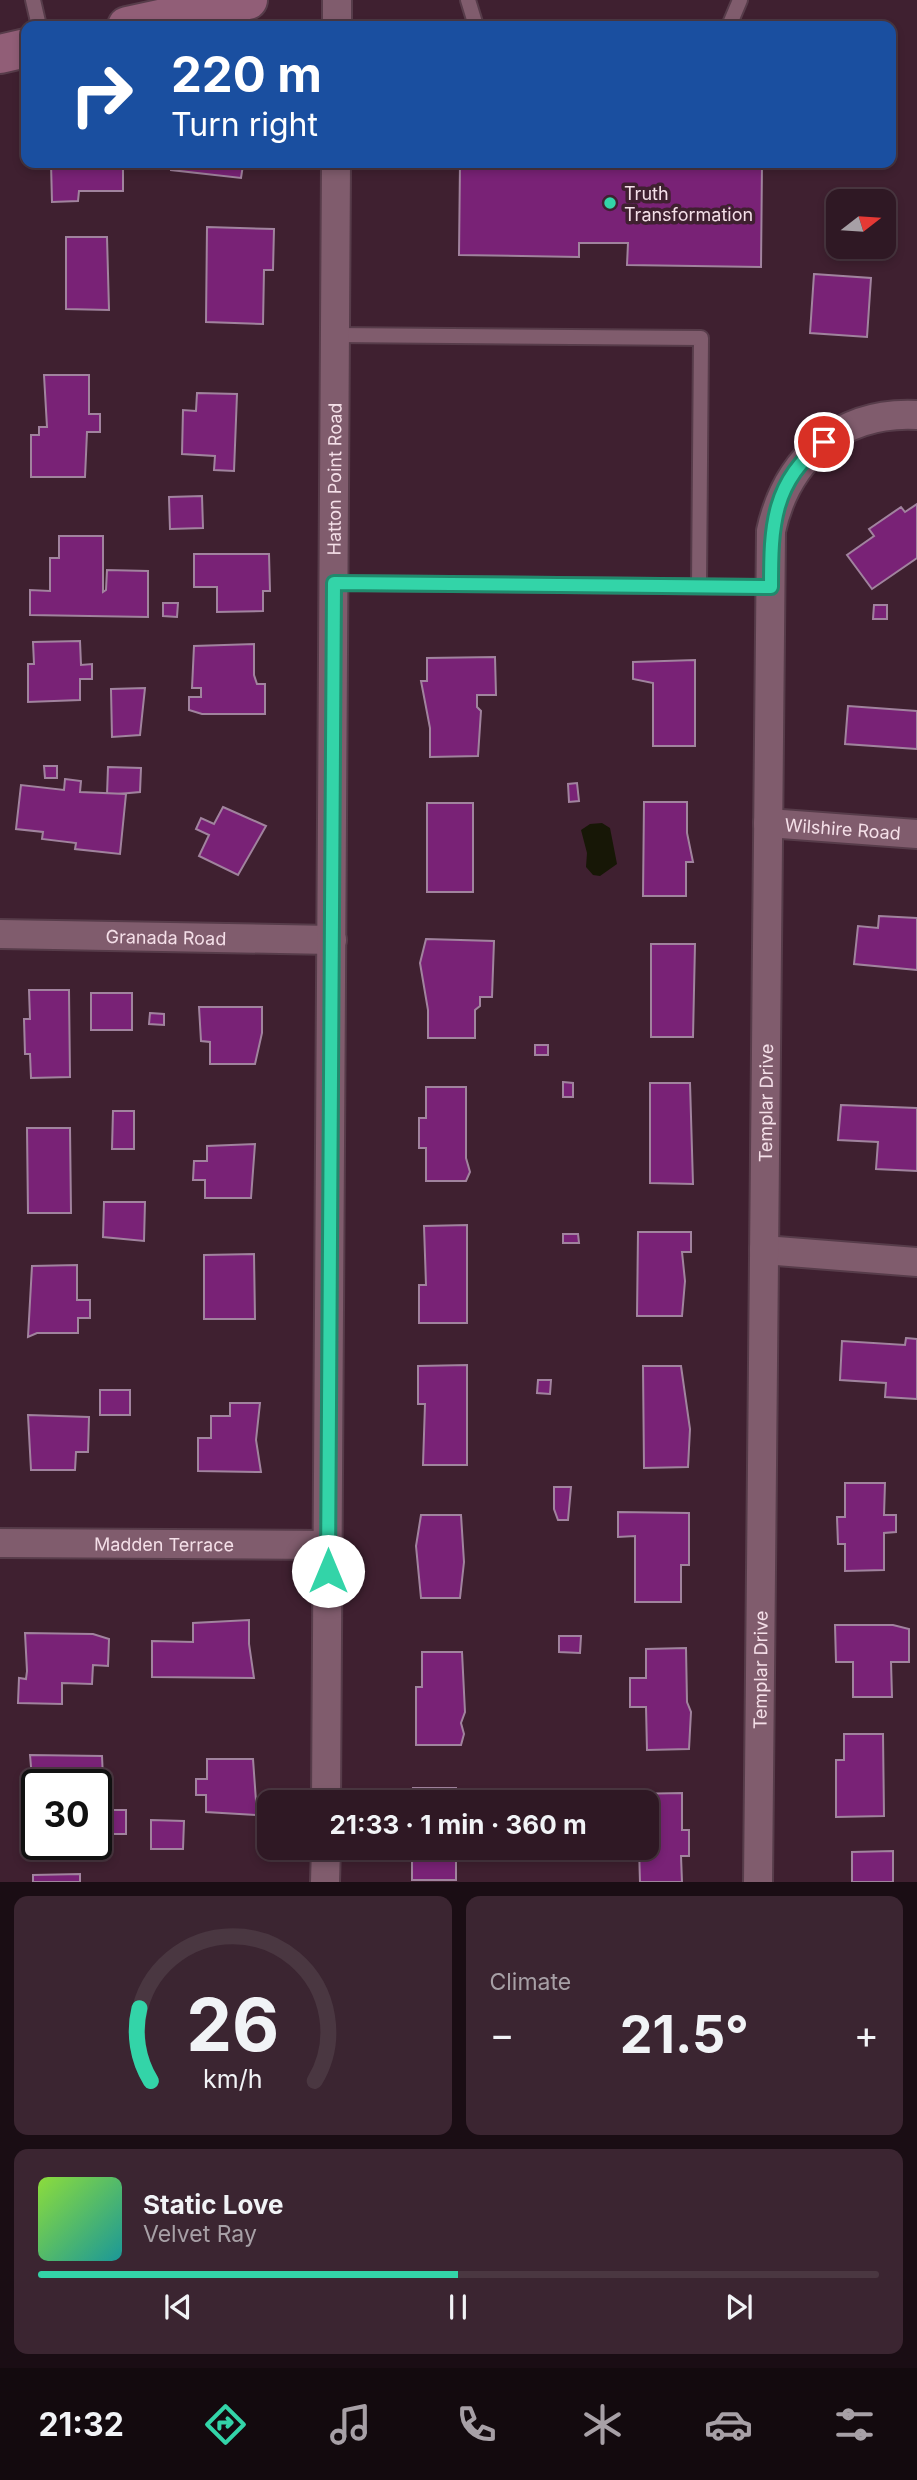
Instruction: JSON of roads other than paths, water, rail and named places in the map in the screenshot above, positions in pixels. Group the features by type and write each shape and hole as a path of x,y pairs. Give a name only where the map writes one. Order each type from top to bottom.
{"main road":[{"path":"139,20 248,0"},
{"path":"0,54 21,49"}],"street":[{"path":"337,0 337,21"},
{"name":"Hatton Point Road","path":"326,1790 336,168"},
{"name":"Templar Drive","path":"758,1881 771,531 776,507 792,474 812,451 836,433 864,421 894,415 917,415"},
{"name":"Wilshire Road","path":"768,823 917,834"},
{"name":"Granada Road","path":"0,934 332,940"},
{"path":"764,1250 917,1262"},
{"name":"Madden Terrace","path":"0,1543 328,1545"},
{"path":"325,1881 326,1860"}],"lane":[{"path":"33,0 38,21"},
{"path":"468,0 474,21"},
{"path":"731,21 740,0"},
{"path":"335,335 701,338 699,586"},
{"path":"334,583 771,587"}],"place":[{"name":"Truth Transformation","path":"610,203"}]}
